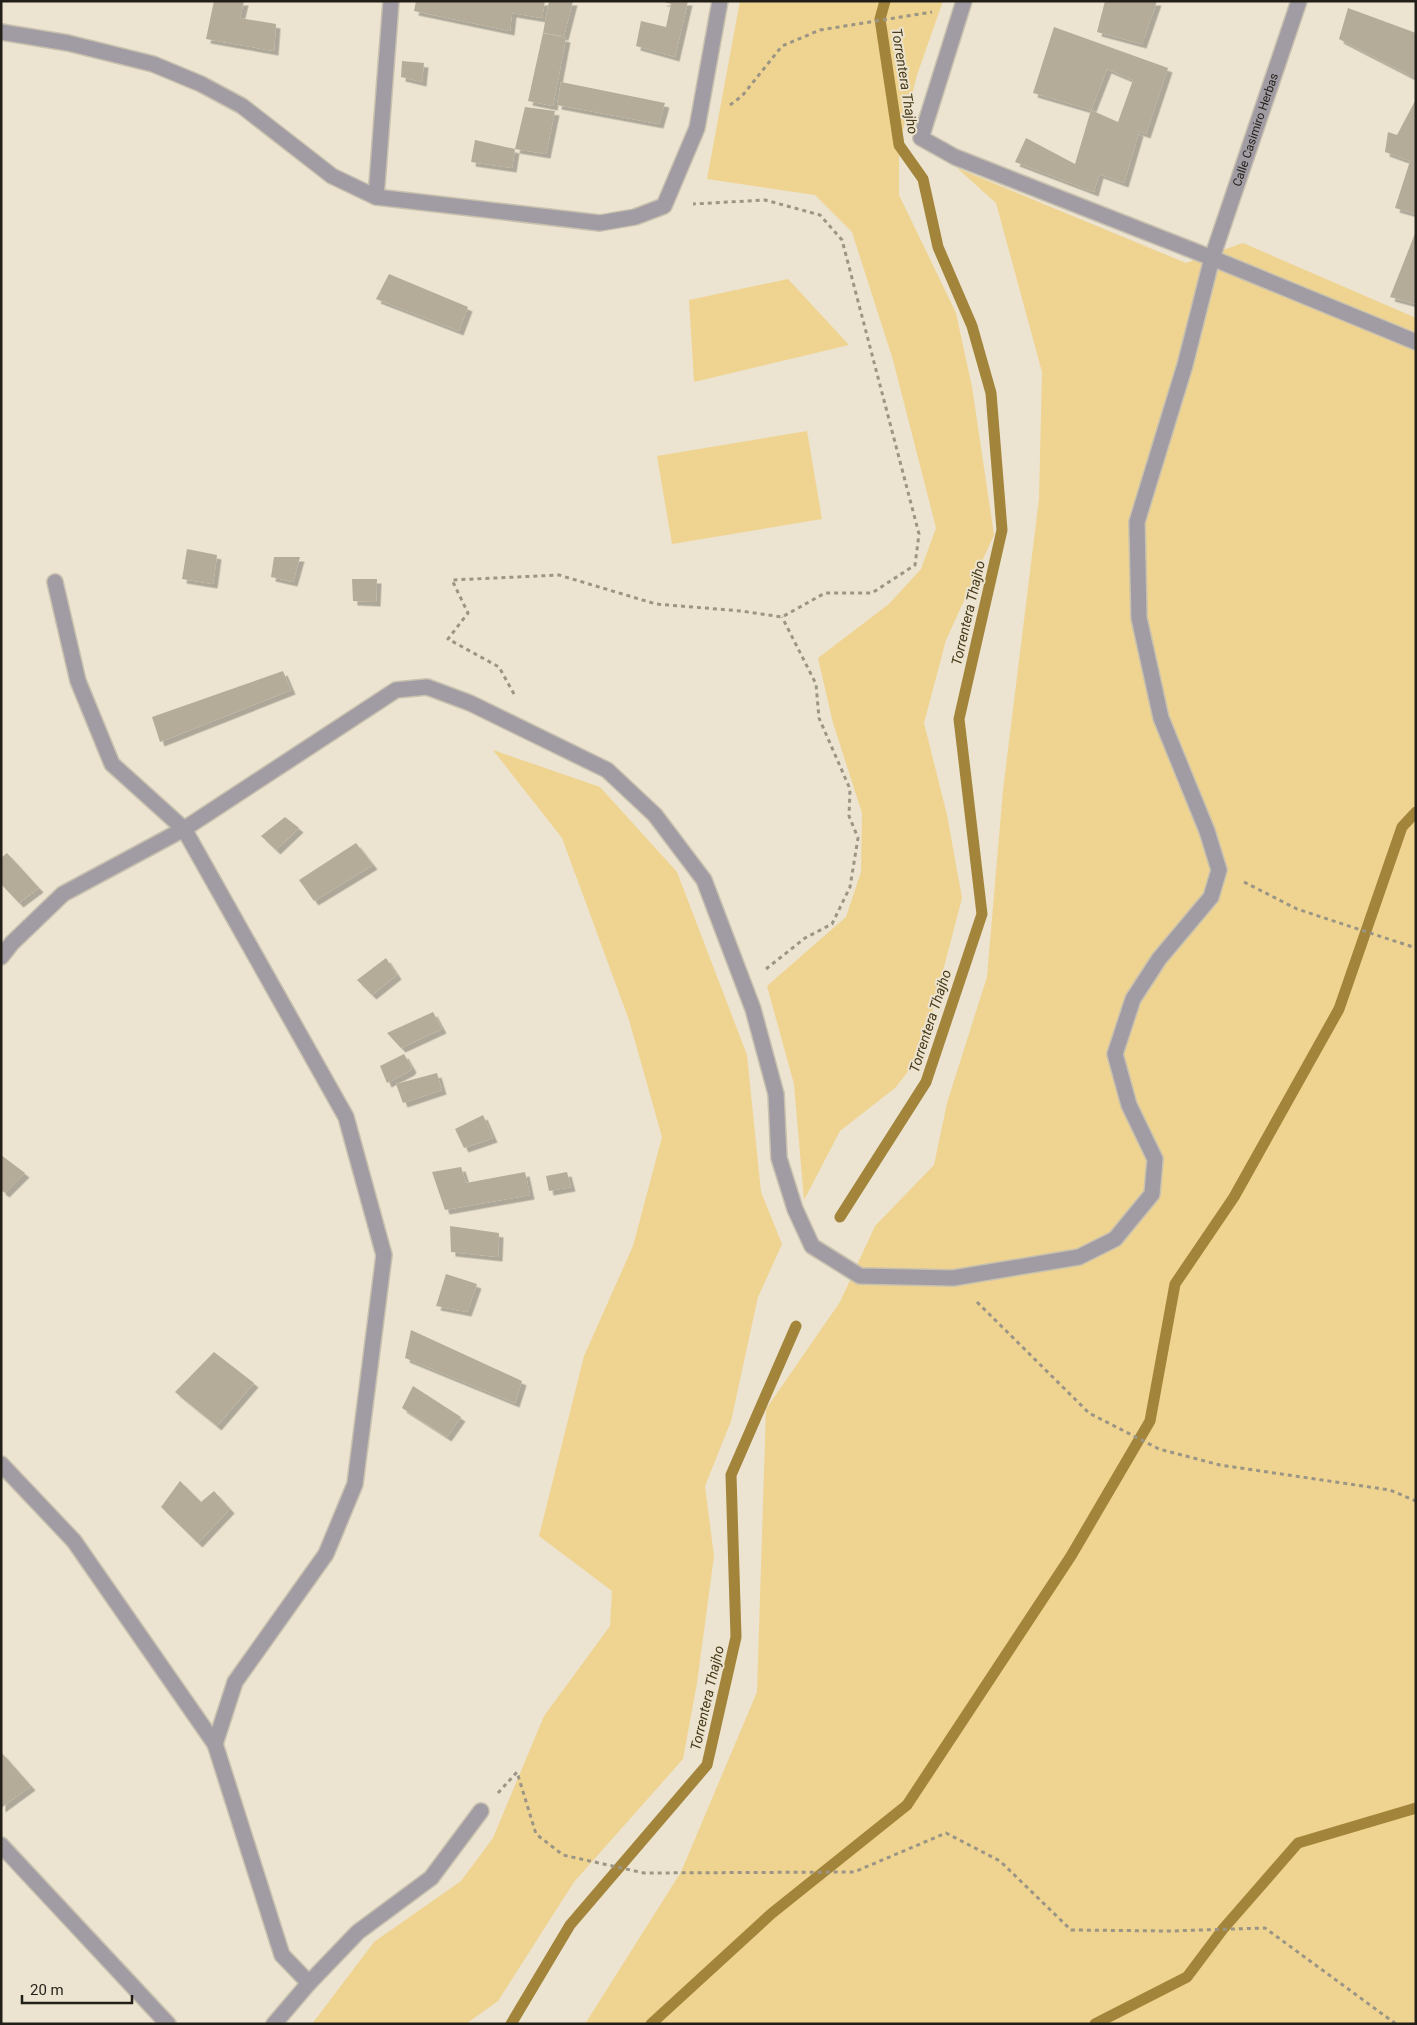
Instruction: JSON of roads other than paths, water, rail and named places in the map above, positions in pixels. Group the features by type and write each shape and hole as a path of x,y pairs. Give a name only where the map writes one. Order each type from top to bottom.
{"street":[{"path":"376,197 391,1"},
{"path":"1,32 68,43 153,64 201,84 242,106 332,176 376,197 600,223 635,217 664,206 697,128 720,1"},
{"name":"Calle Casimiro Herbas","path":"184,829 396,690 427,687 470,703 607,770 654,815 704,880 753,1009 776,1094 779,1158 794,1209 812,1246 860,1276 953,1278 1079,1257 1115,1239 1152,1194 1155,1159 1129,1105 1115,1054 1133,999 1159,959 1211,898 1219,870 1207,831 1162,718 1139,618 1137,522 1186,366 1212,258 1300,1"},
{"path":"963,4 921,138 955,157 1212,258 1416,342"},
{"path":"55,582 78,681 112,764 184,829 346,1117 384,1255 355,1484 326,1554 235,1682 215,1744"},
{"path":"1,957 12,943 63,894 184,829"},
{"path":"1,1464 74,1541 215,1744 282,1955 309,1983"},
{"path":"274,2024 309,1983 358,1932 431,1878 481,1811"},
{"path":"1,1845 168,2024"}],"waterway":[{"name":"Torrentera Thajho","path":"840,1217 926,1082 982,914 959,719 1002,530 991,393 972,326 938,247 923,179 899,145 880,19 885,1"},
{"path":"651,2024 771,1914 907,1805 1071,1556 1150,1421 1175,1284 1234,1197 1339,1009 1402,827 1416,812"},
{"name":"Torrentera Thajho","path":"511,2024 570,1925 707,1765 736,1637 731,1475 796,1326"},
{"path":"1095,2024 1187,1977 1223,1929 1298,1843 1416,1808"}]}
